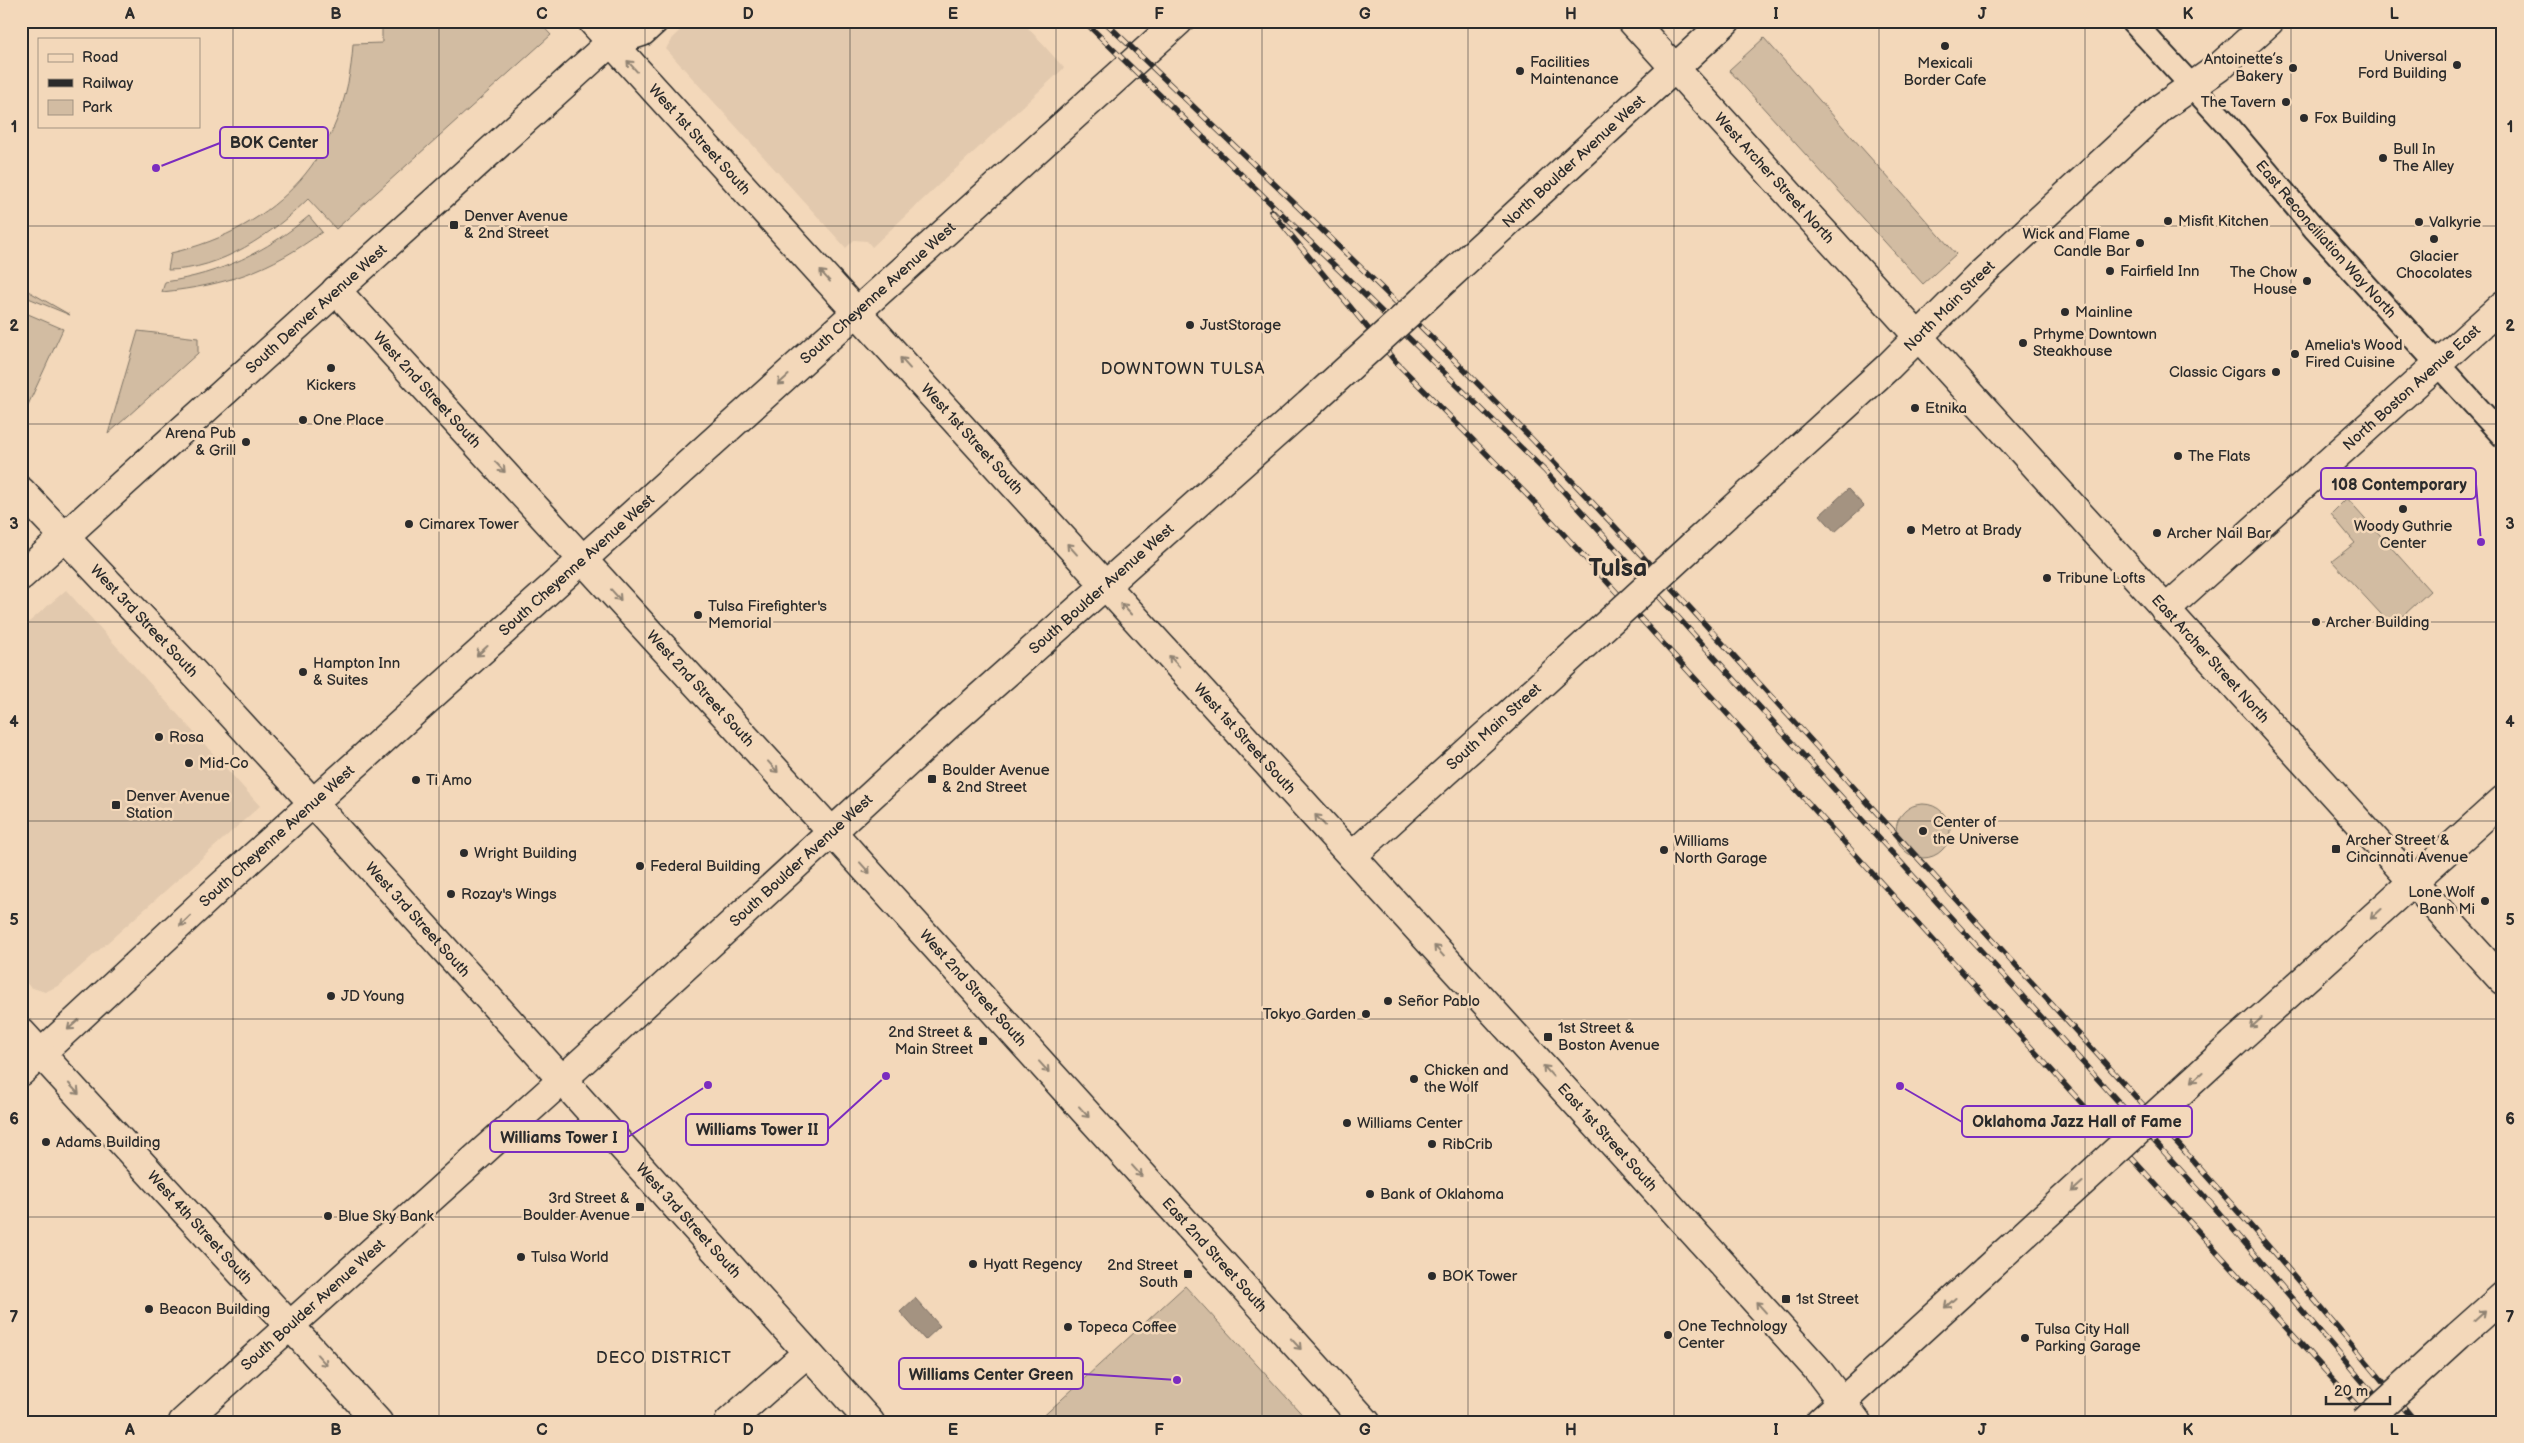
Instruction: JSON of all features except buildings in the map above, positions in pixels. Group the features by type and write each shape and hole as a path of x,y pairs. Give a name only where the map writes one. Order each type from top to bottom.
{"main road":[{"name":"West 1st Street South","path":"592,21 614,32 858,312 1352,856"},
{"name":"South Denver Avenue West","path":"21,576 336,290 614,32 642,32 654,21"},
{"name":"South Cheyenne Avenue West","path":"21,1072 313,803 1179,21"},
{"name":"West Archer Street North","path":"1632,21 1918,336"},
{"name":"North Boulder Avenue West","path":"1422,301 1726,21"},
{"name":"North Main Street","path":"1635,598 1883,372 1981,274 2162,107 2218,68 2270,21"},
{"name":"West 2nd Street South","path":"336,290 832,832 1063,1089"},
{"name":"South Boulder Avenue West","path":"183,1422 562,1081 1104,585 1309,404 1422,301"},
{"name":"North Boston Avenue East","path":"2165,610 2503,305"},
{"name":"East Archer Street North","path":"1918,336 2503,981"},
{"name":"West 3rd Street South","path":"21,491 178,656 313,803 870,1422"},
{"name":"South Main Street","path":"1352,856 1635,598"},
{"path":"1820,1422 1849,1412 1986,1270 2503,800"},
{"name":"East 1st Street South","path":"1352,856 1817,1369 1849,1412"},
{"name":"West 4th Street South","path":"21,1032 378,1422"},
{"name":"East 2nd Street South","path":"1063,1089 1366,1422"},
{"path":"2364,1422 2503,1296"},
{"path":"729,1422 807,1353"}],"street":[{"name":"East Reconciliation Way North","path":"2132,21 2193,87 2314,228 2503,436"}],"shaded area":[{"path":"690,21 1022,21 1064,68 872,247 867,241 854,240 846,248 666,49 672,38"},
{"path":"1848,489 1864,506 1835,532 1820,515"},
{"name":"Denver Avenue Station","path":"66,590 260,806 60,985 45,992 30,987 21,977 21,629"},
{"path":"915,1298 940,1326 925,1340 900,1312"}],"green space":[{"path":"382,21 538,21 551,35 336,229 308,199 278,225 244,248 207,264 168,270 171,253 209,242 243,226 274,205 300,181 321,152 337,120 348,84 353,44 382,43"},
{"path":"1764,38 1956,254 1923,284 1729,70"},
{"path":"309,216 322,232 284,257 246,274 227,280 162,292 165,282 205,273 242,260 293,229"},
{"path":"21,287 70,315 21,295"},
{"path":"21,311 63,329 21,420"},
{"path":"138,331 198,338 198,353 108,434"},
{"path":"2347,498 2430,591 2392,626 2332,561 2355,543 2331,514"},
{"name":"Center of the Universe","path":"1918,804 1928,804 1938,808 1946,816 1950,831 1946,846 1938,854 1928,858 1918,858 1908,854 1900,846 1896,836 1896,826 1900,816 1908,808"},
{"path":"1185,1286 1309,1422 1037,1422"}],"railway":[{"path":"1084,21 1544,470 2215,1208 2397,1422"},
{"path":"1104,21 1387,293 1498,404 1601,512 1746,668 2181,1147 2300,1283 2416,1422"},
{"path":"1271,211 1395,361 1538,506 2372,1422"}],"place":[{"name":"Mexicali Border Cafe","path":"1945,46"},
{"name":"Universal Ford Building","path":"2457,65"},
{"name":"Antoinette’s Bakery","path":"2293,68"},
{"name":"Facilities Maintenance","path":"1520,71"},
{"name":"The Tavern","path":"2286,102"},
{"name":"Fox Building","path":"2304,118"},
{"name":"Bull In The Alley","path":"2383,158"},
{"name":"BOK Center","path":"156,168"},
{"name":"Misfit Kitchen","path":"2168,221"},
{"name":"Valkyrie","path":"2419,222"},
{"name":"Denver Avenue & 2nd Street","path":"454,225"},
{"name":"Glacier Chocolates","path":"2434,239"},
{"name":"Wick and Flame Candle Bar","path":"2140,243"},
{"name":"Fairfield Inn","path":"2110,271"},
{"name":"The Chow House","path":"2307,281"},
{"name":"Mainline","path":"2065,312"},
{"name":"JustStorage","path":"1190,325"},
{"name":"Prhyme Downtown Steakhouse","path":"2023,343"},
{"name":"Amelia's Wood Fired Cuisine","path":"2295,354"},
{"name":"Kickers","path":"331,368"},
{"name":"Classic Cigars","path":"2276,372"},
{"name":"Etnika","path":"1915,408"},
{"name":"One Place","path":"303,420"},
{"name":"Arena Pub & Grill","path":"246,442"},
{"name":"The Flats","path":"2178,456"},
{"name":"Woody Guthrie Center","path":"2403,509"},
{"name":"Cimarex Tower","path":"409,524"},
{"name":"Metro at Brady","path":"1911,530"},
{"name":"Archer Nail Bar","path":"2157,533"},
{"name":"108 Contemporary","path":"2481,542"},
{"name":"Tribune Lofts","path":"2047,578"},
{"name":"Tulsa Firefighter's Memorial","path":"698,615"},
{"name":"Archer Building","path":"2316,622"},
{"name":"Hampton Inn & Suites","path":"303,672"},
{"name":"Rosa","path":"159,737"},
{"name":"Mid-Co","path":"189,763"},
{"name":"Boulder Avenue & 2nd Street","path":"932,779"},
{"name":"Ti Amo","path":"416,780"},
{"name":"Denver Avenue Station","path":"116,805"},
{"name":"Center of the Universe","path":"1923,831"},
{"name":"Archer Street & Cincinnati Avenue","path":"2336,849"},
{"name":"Williams North Garage","path":"1664,850"},
{"name":"Wright Building","path":"464,853"},
{"name":"Federal Building","path":"640,866"},
{"name":"Rozay's Wings","path":"451,894"},
{"name":"Lone Wolf Banh Mi","path":"2485,901"},
{"name":"JD Young","path":"331,996"},
{"name":"Señor Pablo","path":"1388,1001"},
{"name":"Tokyo Garden","path":"1366,1014"},
{"name":"1st Street & Boston Avenue","path":"1548,1037"},
{"name":"2nd Street & Main Street","path":"983,1041"},
{"name":"Williams Tower II","path":"886,1076"},
{"name":"Chicken and the Wolf","path":"1414,1079"},
{"name":"Williams Tower I","path":"708,1085"},
{"name":"Oklahoma Jazz Hall of Fame","path":"1900,1086"},
{"name":"Williams Center","path":"1347,1123"},
{"name":"Adams Building","path":"46,1142"},
{"name":"RibCrib","path":"1432,1144"},
{"name":"Bank of Oklahoma","path":"1370,1194"},
{"name":"3rd Street & Boulder Avenue","path":"640,1207"},
{"name":"Blue Sky Bank","path":"328,1216"},
{"name":"Tulsa World","path":"521,1257"},
{"name":"Hyatt Regency","path":"973,1264"},
{"name":"2nd Street South","path":"1188,1274"},
{"name":"BOK Tower","path":"1432,1276"},
{"name":"1st Street","path":"1786,1299"},
{"name":"Beacon Building","path":"149,1309"},
{"name":"Topeca Coffee","path":"1068,1327"},
{"name":"One Technology Center","path":"1668,1335"},
{"name":"Tulsa City Hall Parking Garage","path":"2025,1338"},
{"name":"Williams Center Green","path":"1177,1380"}],"district":[{"name":"DOWNTOWN TULSA","path":"1183,369"},
{"name":"Tulsa","path":"1618,568"},
{"name":"DECO DISTRICT","path":"664,1358"}]}
